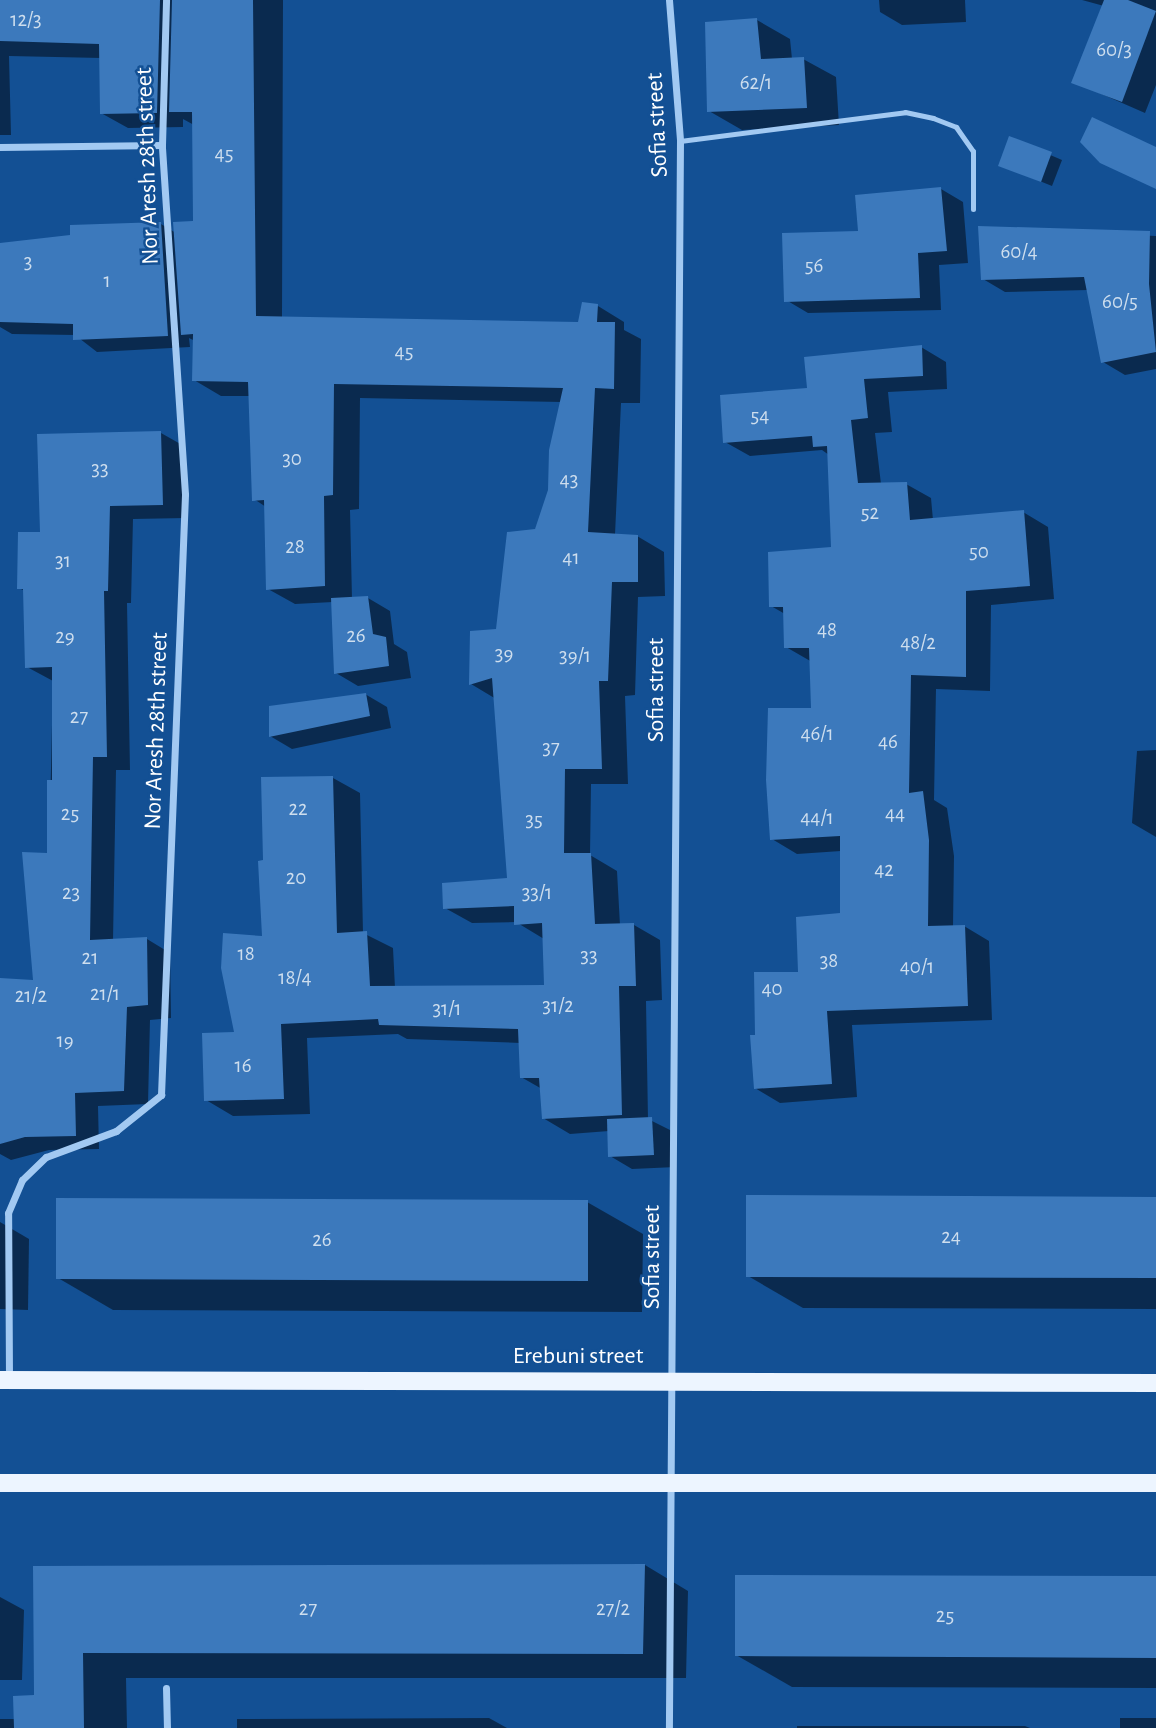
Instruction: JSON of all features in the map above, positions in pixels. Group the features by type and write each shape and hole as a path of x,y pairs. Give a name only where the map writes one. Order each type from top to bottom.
{"main road":[{"name":"Erebuni street","path":"4,1380 1156,1383"},
{"path":"0,1483 1156,1483"}],"street":[{"name":"Nor Aresh 28th street","path":"4,1380 8,1213 22,1180 46,1157 116,1130 161,1095 186,494 162,145 166,0"},
{"name":"Sofia street","path":"669,0 680,141 669,1483"},
{"path":"0,147 162,145"},
{"path":"669,1483 670,1728"},
{"path":"166,1688 167,1728"}],"lane":[{"path":"680,141 905,112 933,118 956,127 968,140 976,175 973,209"}],"building":[{"path":"0,0 160,0 157,113 100,114 99,44 0,41"},
{"path":"172,0 253,0 256,316 578,322 582,302 598,304 597,322 615,322 614,389 595,388 588,532 638,535 638,582 612,582 608,681 599,681 602,769 565,769 564,853 591,853 595,924 634,923 636,986 619,986 622,1115 542,1119 539,1078 520,1078 518,1029 379,1025 378,1019 281,1024 284,1099 204,1101 202,1033 234,1032 221,968 223,933 262,936 258,861 263,860 261,777 333,776 337,933 367,931 370,986 544,985 542,923 514,925 514,906 443,909 442,883 507,878 492,678 469,685 470,631 496,629 507,532 535,529 548,490 549,450 563,388 334,384 333,495 324,496 325,586 266,590 264,500 252,501 248,382 192,381 193,334 181,335 173,222 193,221 192,112 169,112"},
{"path":"1104,0 1128,0 1156,11 1122,102 1071,83"},
{"path":"757,18 761,59 804,57 807,108 707,112 705,22"},
{"path":"1092,117 1156,147 1156,189 1100,163 1080,142"},
{"path":"1009,136 1052,152 1041,182 998,166"},
{"path":"941,187 947,251 918,253 920,298 784,302 782,233 858,231 855,195"},
{"path":"161,222 168,336 73,340 73,324 0,322 0,243 70,235 70,225"},
{"path":"978,226 1150,231 1149,284 1156,352 1101,363 1084,277 981,280"},
{"path":"922,345 923,376 864,379 868,418 851,420 858,483 907,482 910,520 1024,510 1030,586 966,591 966,677 911,675 909,793 923,791 929,840 928,926 965,925 968,1006 827,1011 832,1084 754,1089 750,1035 755,1035 754,972 798,972 796,917 840,913 840,836 770,840 766,780 768,708 811,708 809,648 784,648 783,607 769,607 768,552 831,547 827,446 813,447 812,436 723,443 720,395 807,388 804,357"},
{"path":"161,431 163,505 110,506 108,591 104,591 107,757 93,757 90,940 147,937 148,1005 127,1007 124,1091 75,1093 76,1136 25,1137 0,1144 0,978 33,980 22,852 47,853 47,780 52,780 52,667 25,668 23,589 17,589 18,532 40,532 37,434"},
{"path":"368,596 373,634 386,637 389,666 334,674 331,598"},
{"path":"366,693 370,716 269,737 269,706"},
{"path":"652,1117 654,1155 608,1157 607,1119"},
{"path":"746,1195 1156,1197 1156,1278 746,1277"},
{"path":"56,1198 588,1200 588,1281 56,1279"},
{"path":"645,1564 643,1654 83,1653 84,1728 14,1728 13,1696 34,1695 33,1566"},
{"path":"735,1575 1156,1576 1156,1658 735,1656"}]}
